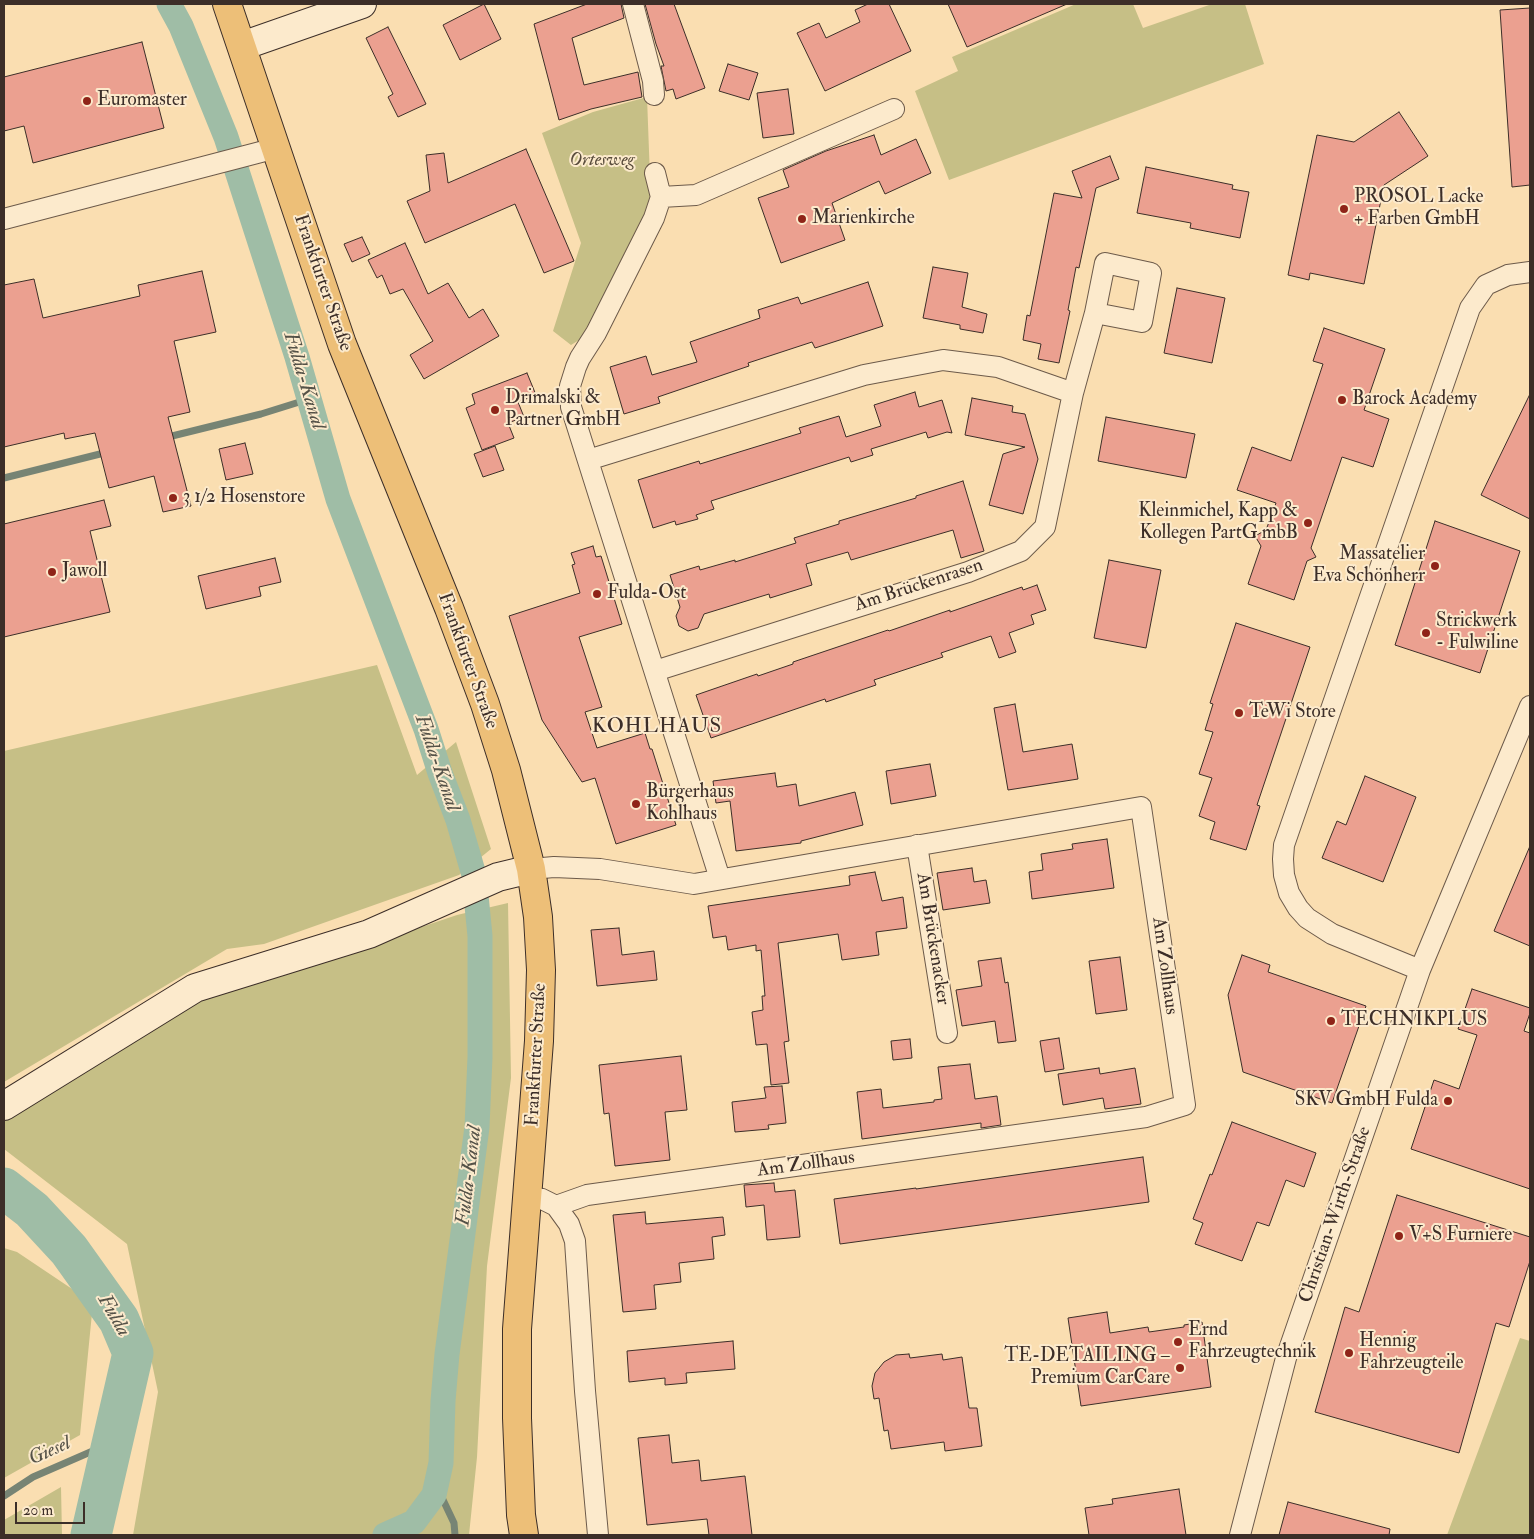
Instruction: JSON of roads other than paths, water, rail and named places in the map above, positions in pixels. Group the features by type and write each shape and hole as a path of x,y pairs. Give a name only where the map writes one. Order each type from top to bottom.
{"main road":[{"name":"Frankfurter Straße","path":"228,4 342,344 449,608 485,704 506,770 531,869 538,916 541,970 540,1041 517,1329 517,1418 524,1535"}],"street":[{"path":"242,46 362,4"},
{"path":"632,4 654,81 654,95"},
{"path":"661,198 696,195 894,109"},
{"path":"4,219 276,148"},
{"path":"655,173 661,198 654,218 596,333 576,366 570,386 571,407 720,879"},
{"path":"1420,970 1332,934 1307,918 1289,893 1284,875 1284,845 1470,308 1486,286 1508,275 1530,272"},
{"name":"Am Brückenrasen","path":"655,671 968,572 1021,551 1045,528 1073,393 1094,313"},
{"path":"588,460 864,375 943,360 998,367 1073,393"},
{"name":"Christian-Wirth-Straße","path":"1240,1535 1286,1358 1420,970 1530,706"},
{"name":"Am Zollhaus","path":"531,869 554,867 600,869 694,884 1141,807 1184,1105 1146,1117 587,1195 556,1206"},
{"name":"Am Brückenacker","path":"917,845 947,1033"},
{"path":"4,1106 195,988 369,934 498,876 531,869"},
{"path":"528,1197 542,1199 556,1206 569,1224 575,1241 598,1535"}],"waterway":[{"name":"Fulda-Kanal","path":"169,4 181,26 226,137 297,357 338,499 426,729 458,820 474,875 480,936 480,1057 477,1127 447,1354 441,1463 434,1495 414,1522 385,1535"},
{"path":"164,438 261,414 309,399"},
{"path":"4,478 108,452"},
{"name":"Fulda","path":"4,1188 32,1210 69,1250 119,1320 133,1353 91,1535"},
{"name":"Giesel","path":"4,1496 33,1477 111,1443"},
{"path":"436,1485 454,1523 455,1535"}],"place":[{"name":"Euromaster","path":"87,101"},
{"name":"PROSOL Lacke + Farben GmbH","path":"1344,209"},
{"name":"Marienkirche","path":"802,219"},
{"name":"Barock Academy","path":"1342,400"},
{"name":"Drimalski & Partner GmbH","path":"495,410"},
{"name":"3 1/2 Hosenstore","path":"173,498"},
{"name":"Kleinmichel, Kapp & Kollegen PartG mbB","path":"1308,523"},
{"name":"Massatelier Eva Schönherr","path":"1435,566"},
{"name":"Jawoll","path":"52,572"},
{"name":"Fulda-Ost","path":"597,594"},
{"name":"Strickwerk - Fulwiline","path":"1426,633"},
{"name":"TeWi Store","path":"1239,713"},
{"name":"Bürgerhaus Kohlhaus","path":"636,804"},
{"name":"TECHNIKPLUS","path":"1331,1021"},
{"name":"SKV GmbH Fulda","path":"1448,1101"},
{"name":"V+S Furniere","path":"1399,1236"},
{"name":"Ernd Fahrzeugtechnik","path":"1178,1342"},
{"name":"Hennig Fahrzeugteile","path":"1349,1353"},
{"name":"TE-DETAILING – Premium CarCare","path":"1180,1368"}],"district":[{"name":"KOHLHAUS","path":"657,727"}],"park label":[{"name":"Ortesweg","path":"602,161"}]}
